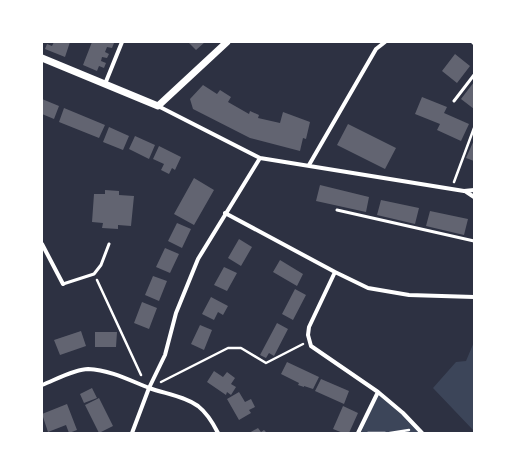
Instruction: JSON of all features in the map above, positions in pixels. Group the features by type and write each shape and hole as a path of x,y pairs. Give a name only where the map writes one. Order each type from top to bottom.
{"street":[{"path":"105,84 122,42"},
{"path":"158,106 227,42"},
{"path":"309,166 376,49 385,42"},
{"path":"42,58 158,106 260,158 452,188 464,191 474,197"},
{"path":"132,433 148,387 165,355 176,313 198,259 260,158"},
{"path":"464,191 474,190"},
{"path":"225,213 368,288 409,295 474,297"},
{"path":"42,244 63,284"},
{"path":"335,272 308,327 308,335 311,346 378,392 403,413 422,433"},
{"path":"42,384 77,371 87,369 110,372 148,387 180,397 198,406 211,421 218,433"},
{"path":"358,433 378,392"}],"lane":[{"path":"454,101 474,75"},
{"path":"336,210 474,241"},
{"path":"63,284 94,274 101,265 109,244"}],"path":[{"path":"452,188 474,128"},
{"path":"94,274 148,387 228,348 241,348 266,363 309,341"},
{"path":"390,433 418,429"},
{"path":"368,433 385,433"}],"shaded area":[{"path":"474,342 474,431 433,388 456,362 466,361"},
{"path":"378,392 422,433 361,433 362,430 364,430 359,429"}],"building":[{"path":"54,42 70,42 65,57 45,49 47,44 52,46"},
{"path":"92,42 114,43 112,48 107,47 105,52 109,54 107,58 102,57 101,61 106,63 104,68 99,66 97,71 83,65"},
{"path":"188,42 205,42 196,50"},
{"path":"455,54 470,66 457,83 442,71"},
{"path":"474,82 474,109 461,99"},
{"path":"203,85 217,94 220,90 231,97 228,102 249,114 250,111 259,115 258,118 280,123 283,112 310,122 306,139 303,138 300,151 250,138 193,109 190,99"},
{"path":"422,97 447,107 444,113 469,124 461,141 437,130 440,124 415,114"},
{"path":"42,99 59,106 54,119 42,114"},
{"path":"64,108 105,125 99,138 59,122"},
{"path":"348,124 396,148 385,169 337,145"},
{"path":"109,127 129,136 123,150 103,142"},
{"path":"135,136 155,145 149,159 129,149"},
{"path":"474,140 474,161 466,158"},
{"path":"159,146 181,157 175,170 172,168 169,174 161,170 164,164 153,159"},
{"path":"194,178 214,190 194,225 174,214"},
{"path":"320,185 369,197 366,212 316,201"},
{"path":"105,190 119,191 119,195 134,196 131,226 118,225 118,229 102,228 103,223 92,222 94,194 105,194"},
{"path":"381,200 419,208 415,224 377,215"},
{"path":"430,211 468,219 464,235 426,226"},
{"path":"177,223 191,229 182,248 168,241"},
{"path":"239,239 252,247 241,266 228,258"},
{"path":"165,248 179,254 170,273 156,267"},
{"path":"280,260 303,274 297,286 273,272"},
{"path":"224,267 237,273 227,291 214,285"},
{"path":"153,276 167,281 159,301 145,295"},
{"path":"295,289 306,295 293,320 282,314"},
{"path":"211,297 228,306 223,315 218,312 214,320 202,314"},
{"path":"142,302 157,308 149,329 134,323"},
{"path":"277,323 288,329 274,356 269,353 266,358 260,355"},
{"path":"200,325 212,330 204,350 191,344"},
{"path":"81,331 86,346 60,355 54,340"},
{"path":"95,332 117,332 116,347 95,347"},
{"path":"287,362 319,377 313,389 298,385 299,383 281,374"},
{"path":"214,371 223,377 227,372 235,378 231,384 236,387 231,395 227,392 226,395 207,382"},
{"path":"321,379 349,391 344,404 315,391"},
{"path":"92,388 97,398 84,403 80,394"},
{"path":"239,392 245,402 251,399 255,407 249,410 251,413 239,420 227,399"},
{"path":"99,398 113,426 99,433 85,405"},
{"path":"67,404 77,430 69,433 66,425 48,432 42,414"},
{"path":"343,406 358,413 349,433 343,433 333,429"},
{"path":"258,428 261,432 264,430 267,433 249,433"}]}
